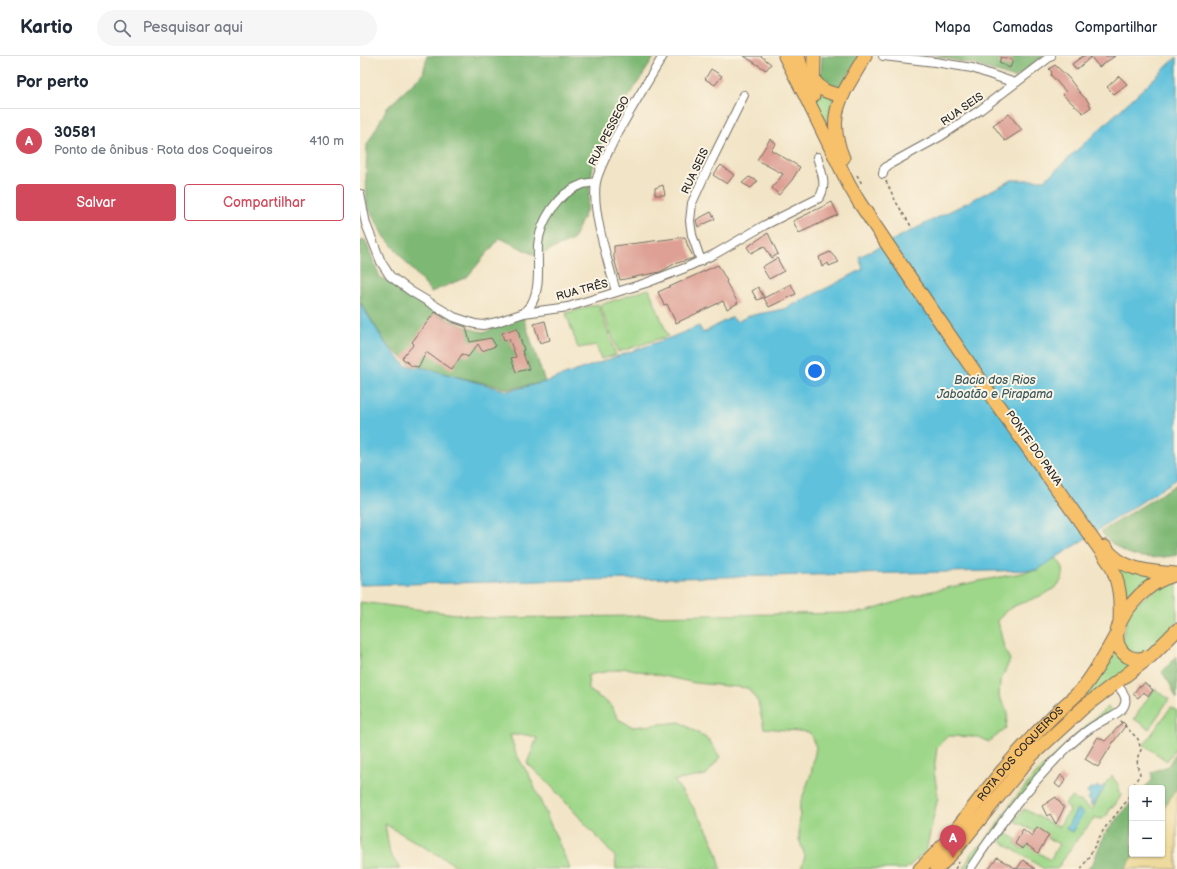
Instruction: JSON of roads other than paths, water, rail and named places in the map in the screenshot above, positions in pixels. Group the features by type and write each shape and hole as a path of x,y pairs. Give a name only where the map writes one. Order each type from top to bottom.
{"main road":[{"path":"785,56 810,88"},
{"path":"792,56 810,88"},
{"path":"798,56 815,114 849,186 879,228"},
{"path":"803,56 815,114"},
{"path":"808,56 810,88 815,114"},
{"path":"810,88 814,56"},
{"path":"865,56 843,94 837,108 835,124 838,144 851,176 879,228"},
{"path":"810,88 817,86 824,91 843,94"},
{"name":"PONTE DO PAIVA","path":"879,228 992,397 1104,551"},
{"name":"ROTA DOS COQUEIROS","path":"1104,551 1138,570 1177,574"},
{"name":"ROTA DOS COQUEIROS","path":"920,869 945,844 1014,756 1081,690 1093,675 1116,635 1120,621 1120,590 1116,577 1104,551"},
{"name":"ROTA DOS COQUEIROS","path":"1120,621 1132,603 1146,590 1165,577 1177,574"},
{"name":"ROTA DOS COQUEIROS","path":"937,869 956,849 1032,756 1084,707 1151,656 1177,630"},
{"path":"1116,635 1120,649 1131,658 1143,659 1151,656"}],"street":[{"name":"RUA PESSEGO","path":"616,292 600,232 596,204 596,182 605,158 663,56"},
{"path":"883,56 972,68 1015,83"},
{"name":"RUA SEIS","path":"883,174 884,169 890,164 941,136 980,110 1051,56"},
{"name":"RUA SEIS","path":"701,261 692,235 690,221 692,203 744,95"},
{"name":"RUA TRÊS","path":"360,194 366,224 381,262 390,276 454,317 483,325 524,313 568,307 616,292 701,261 765,225 819,198 824,189 817,157"},
{"path":"524,313 532,302 537,287 538,243 543,226 555,204 569,191 581,185 596,182"},
{"path":"970,869 1016,805 1067,748 1097,723 1115,715 1124,707 1126,702 1123,692 1115,682"}],"water":[{"name":"Bacia dos Rios Jaboatão e Pirapama","path":"1177,57 1177,479 1037,570 360,585 360,303 386,344 406,366 425,368 508,391 545,382 699,326 703,333 732,317 737,322 748,316 784,309 863,269 859,257 1012,180 1045,180"},
{"path":"1097,786 1100,788 1102,786 1105,787 1093,806 1090,804 1092,801 1088,799 1090,796 1087,793 1091,787 1094,789"},
{"path":"1077,809 1083,813 1072,832 1066,829"}],"place":[{"name":"30581","path":"953,858"}]}
